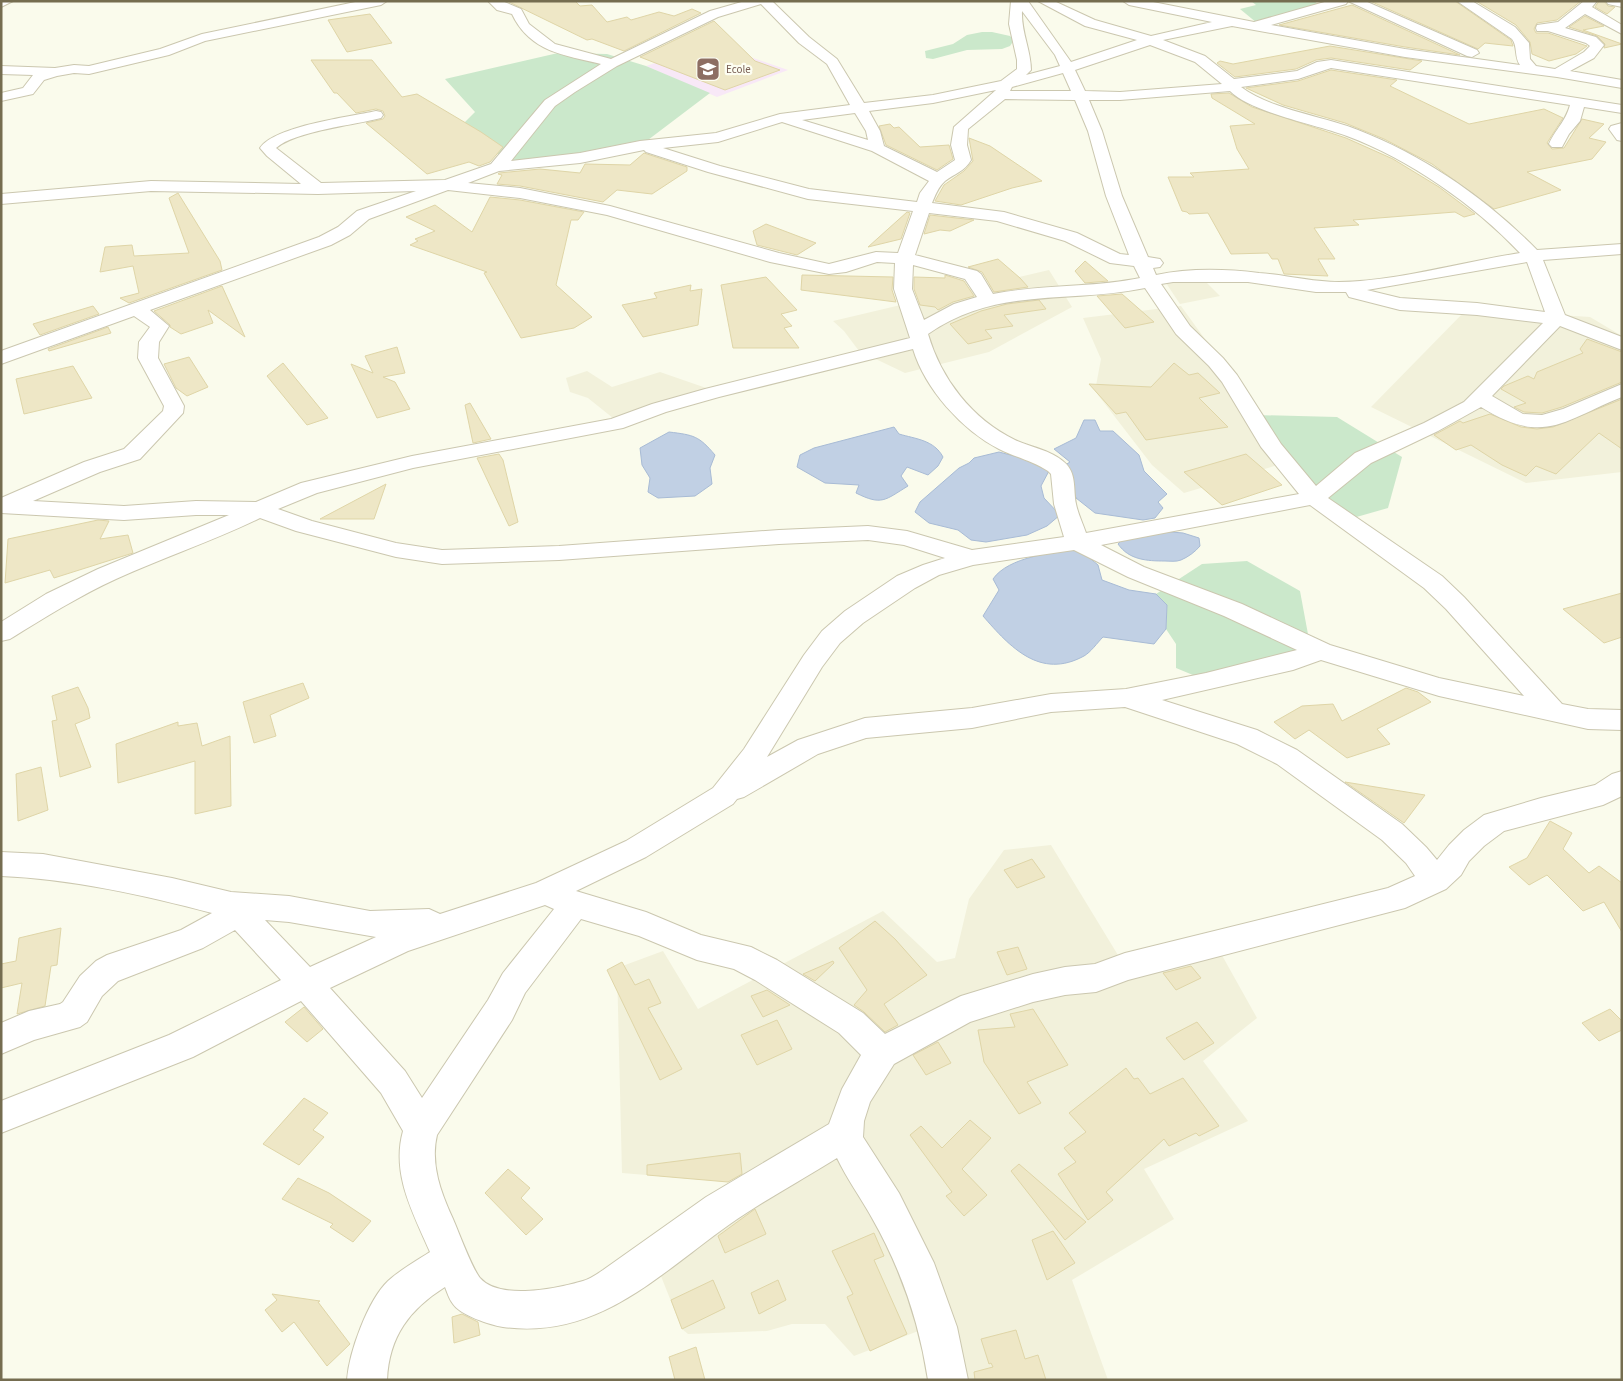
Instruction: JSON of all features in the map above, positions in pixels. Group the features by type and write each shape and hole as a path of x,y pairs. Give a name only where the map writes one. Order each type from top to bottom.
{"street":[{"path":"1,3 8,1"},
{"path":"1,97 28,91 39,77 55,72 74,69 89,70 164,52 202,38 381,1"},
{"path":"494,1 501,7 517,12 524,26 550,47 612,64"},
{"path":"497,166 550,103 612,64 714,14 759,1"},
{"path":"765,1 804,40 832,62 873,131 878,148"},
{"path":"1017,1 1015,24 1024,60 1024,70 961,127 959,145 963,160 961,164 938,179 928,192 902,271 902,294 926,358 954,400 974,421 1002,441 1056,466 1062,474 1065,504 1077,542 1136,572 1233,610 1321,651 1439,687 1554,712 1588,718 1622,720"},
{"path":"1021,1 1061,55 1095,131 1114,196 1141,262 1159,297 1183,330 1216,362 1230,379 1272,446 1314,498 1433,582 1455,603 1554,712"},
{"path":"1044,1 1090,23 1150,40 1200,59 1247,97 1284,112 1353,133 1409,160 1457,189 1507,229 1533,256 1557,319"},
{"path":"1129,1 1232,22 1405,53 1557,73 1622,84"},
{"path":"1256,26 1342,1"},
{"path":"1354,1 1440,40 1511,68"},
{"path":"1463,1 1510,30 1522,43 1523,60 1533,71"},
{"path":"1612,1 1622,3"},
{"path":"1510,30 1552,28 1562,25 1587,3 1598,17 1622,30"},
{"path":"1,358 330,239 344,232 363,215 497,166 580,158 640,146 718,138 780,118 1003,89 1150,40 1232,22"},
{"path":"1552,28 1591,40 1597,45 1589,55 1557,73"},
{"path":"1003,89 1079,94 1146,95 1232,86 1298,75 1306,73 1317,66 1331,64 1622,109"},
{"path":"1,70 55,72"},
{"path":"1557,144 1562,132 1573,121 1578,103"},
{"path":"318,189 268,148 272,143 298,133 376,115"},
{"path":"780,118 878,148 938,179"},
{"path":"1622,126 1616,129 1622,137"},
{"path":"640,146 714,169 808,194 980,213 1071,237 1116,258 1222,271 1238,277"},
{"path":"1,200 151,186 318,189 445,185 520,193 610,210 776,258 829,269 876,257 905,258 971,275 975,278 988,300"},
{"path":"1327,287 1376,284 1533,256 1586,249 1622,249"},
{"path":"1,633 55,600 106,574 159,551 221,528 258,509 301,491 412,462 616,424 659,408 919,337 949,313 988,300 1032,294 1124,287 1174,277 1238,277 1327,287 1400,304 1503,312 1557,319 1622,344"},
{"path":"2,507 92,467 132,454 173,413 174,406 148,358 149,342 160,326 137,310"},
{"path":"723,796 754,756 813,661 831,638 854,617 906,582 931,570 971,558 1077,542 1314,498 1363,458 1471,406 1557,319"},
{"path":"1479,397 1517,419 1538,421 1553,419 1622,390"},
{"path":"2,507 124,513 196,508 258,509 304,526 396,550 442,557 551,554 779,537 868,533 907,538 971,558"},
{"path":"1,1117 181,1046 398,941 454,921 560,898 723,796 808,747 865,728 972,718 1051,703 1126,698 1224,678 1293,661 1321,651"},
{"path":"1126,698 1247,737 1287,757 1392,832 1416,855 1435,880"},
{"path":"948,1380 940,1340 921,1273 902,1236 854,1154 845,1134 855,1097 867,1073 882,1053 961,1010 1065,980 1096,978 1125,967 1402,897 1435,880 1450,867 1459,853 1474,838 1494,823 1540,808 1616,791"},
{"path":"1,864 43,866 172,890 235,909 289,909 370,924 454,921"},
{"path":"560,898 646,925 697,947 740,957 766,970 851,1023 882,1053"},
{"path":"560,898 558,928 514,983 500,1010 421,1129 416,1148 421,1190 467,1292 491,1306 528,1311 560,1306 591,1298 618,1284 719,1210 845,1134"},
{"path":"235,909 383,1069 421,1129"},
{"path":"1,1039 29,1026 68,1017 75,1012 91,986 107,971 118,965 166,950 201,934 235,909"},
{"path":"365,1379 382,1321 394,1301 408,1288 452,1260"}],"shaded area":[{"path":"1251,1 1314,1 1318,4 1257,23 1240,9 1256,5"},
{"path":"982,32 1010,36 1014,40 1010,46 1002,49 967,50 933,59 926,58 925,51 953,44 967,35"},
{"path":"713,44 788,70 717,97 646,66"},
{"path":"558,53 607,54 646,66 710,93 640,146 511,161 456,131 475,112 445,79"},
{"path":"1049,270 1072,307 989,352 905,373 859,351 844,331 833,321"},
{"path":"1201,277 1220,296 1180,304 1166,283"},
{"path":"1181,306 1288,462 1184,493 1152,465 1095,391 1101,359 1083,318"},
{"path":"1467,309 1590,317 1622,336 1622,472 1526,483 1371,407"},
{"path":"587,371 612,387 660,372 712,390 618,422 588,398 570,392 566,378"},
{"path":"1255,415 1337,417 1402,457 1388,508 1346,520 1316,494"},
{"path":"1247,561 1300,591 1310,645 1292,658 1205,680 1176,668 1176,644 1166,629 1167,605 1156,594 1202,564"},
{"path":"1051,845 1124,965 1214,941 1257,1018 1203,1061 1248,1121 1144,1169 1174,1219 1072,1280 1108,1380 965,1380 944,1321 854,1356 825,1324 792,1324 767,1331 688,1334 682,1329 653,1256 742,1178 719,1181 622,1173 617,968 663,951 698,1009 883,911 937,962 955,958 969,899 1004,850"}],"water":[{"path":"1084,420 1095,420 1100,431 1113,431 1139,455 1144,471 1167,494 1158,502 1163,508 1155,518 1143,520 1095,513 1076,498 1065,465 1070,462 1054,449 1076,438"},
{"path":"894,427 899,434 918,439 935,447 943,457 938,466 928,475 907,467 901,476 908,486 888,498 878,500 865,497 856,493 859,485 825,483 797,467 800,455 814,448"},
{"path":"669,432 684,434 700,440 715,455 710,468 712,484 695,496 658,498 648,492 650,478 642,465 640,448"},
{"path":"999,452 1037,462 1050,469 1041,486 1044,498 1060,515 1047,526 1027,535 986,542 971,540 958,530 929,523 915,512 920,502 959,468 974,458"},
{"path":"1160,531 1183,533 1199,538 1200,546 1181,560 1158,561 1145,560 1133,556 1118,544 1124,538"},
{"path":"1079,549 1098,565 1102,580 1129,590 1156,594 1167,605 1166,629 1154,644 1103,637 1084,656 1068,662 1053,664 1040,662 1027,657 1015,649 983,616 999,590 993,579 1009,565 1032,557"}],"building":[{"path":"507,1 575,1 580,6 592,5 607,22 627,17 631,20 659,12 674,16 692,9 701,13 624,51 592,39 587,40"},
{"path":"1370,1 1455,1 1511,40 1513,46 1485,43 1478,49"},
{"path":"1476,1 1581,1 1557,20 1537,23 1534,29 1536,33 1548,33 1587,46 1576,54 1549,61 1532,54 1530,42 1516,25"},
{"path":"1599,1 1604,1 1608,6 1615,7 1607,14 1595,7"},
{"path":"1352,5 1460,55 1279,25"},
{"path":"370,14 392,43 347,52 328,20"},
{"path":"1585,16 1604,26 1583,30 1622,44 1604,48 1605,44 1597,36 1569,27"},
{"path":"714,21 755,61 780,70 725,90 640,57"},
{"path":"1330,46 1422,61 1410,70 1331,58 1316,60 1296,69 1235,77 1217,63 1220,61 1233,64"},
{"path":"311,60 372,60 402,97 417,94 503,147 490,162 479,166 469,162 427,174 366,123 383,119 385,116 383,111 376,109 356,113 337,93 334,93"},
{"path":"1331,70 1397,80 1390,86 1469,124 1544,109 1563,118 1547,143 1552,149 1564,148 1582,119 1604,124 1589,138 1606,142 1592,159 1527,172 1561,190 1494,209 1432,164 1384,139 1345,123 1283,105 1246,88 1298,81"},
{"path":"1229,93 1252,107 1346,138 1393,159 1439,187 1475,214 1464,217 1455,212 1353,220 1359,225 1314,228 1335,259 1318,259 1328,276 1284,274 1278,259 1272,259 1268,253 1231,254 1208,213 1189,214 1182,211 1168,177 1194,177 1190,173 1249,169 1237,149 1230,126 1255,124 1212,98 1211,94"},
{"path":"890,124 894,128 899,127 920,147 949,145 953,159 937,170 886,145 879,126"},
{"path":"969,138 990,146 1042,181 1012,188 961,205 935,201 944,185 964,171 973,161"},
{"path":"644,153 687,167 687,171 652,194 617,190 603,202 520,186 497,184 502,175 499,173 540,169 580,173 585,164 630,165"},
{"path":"178,193 220,261 222,270 129,303 120,298 139,293 133,266 100,272 105,247 132,245 134,256 189,253 169,198"},
{"path":"490,197 520,200 584,212 578,220 571,220 556,285 592,317 574,328 521,338 484,273 487,272 410,245 418,241 415,239 435,231 406,217 435,205 472,232"},
{"path":"907,212 910,213 901,239 868,247"},
{"path":"930,215 974,220 950,231 940,230 924,234"},
{"path":"766,224 816,243 797,255 757,245 753,231"},
{"path":"998,259 1028,287 994,292 982,272 968,267"},
{"path":"1085,261 1108,281 1085,283 1075,271"},
{"path":"802,275 893,277 892,290 896,302 801,290"},
{"path":"945,275 964,281 974,296 953,302 938,310 935,307 920,305 914,289 914,277 945,278"},
{"path":"766,277 797,310 781,314 792,326 784,328 799,348 733,348 721,285"},
{"path":"691,285 690,291 702,289 698,325 643,337 622,305 657,298 654,293"},
{"path":"222,286 245,337 208,310 213,323 181,334 170,327 154,311"},
{"path":"1122,294 1154,322 1125,328 1097,296"},
{"path":"1039,300 1046,309 1004,315 1013,326 985,330 992,338 968,344 950,324 981,311 1007,304"},
{"path":"93,306 99,314 40,335 33,324"},
{"path":"108,327 111,333 49,351 48,349"},
{"path":"1587,339 1622,352 1622,382 1562,407 1542,413 1524,412 1514,407 1526,403 1501,389 1504,386 1528,376 1534,379 1537,372 1583,353 1580,349"},
{"path":"397,347 405,373 383,377 395,382 410,409 377,418 351,364 373,373 365,356"},
{"path":"189,357 208,387 187,396 176,388 164,364"},
{"path":"283,363 328,418 307,425 267,376"},
{"path":"1174,363 1189,375 1198,373 1220,393 1199,398 1228,427 1146,440 1126,412 1116,414 1089,384 1151,387"},
{"path":"73,366 92,398 24,414 16,379"},
{"path":"1622,399 1622,449 1599,433 1556,474 1536,466 1526,476 1502,465 1471,445 1456,450 1434,435 1460,421 1463,423 1490,414 1521,427 1537,429 1553,427"},
{"path":"470,403 491,439 473,443 465,405"},
{"path":"499,454 503,460 518,522 509,526 477,458"},
{"path":"1246,454 1282,485 1222,505 1184,472"},
{"path":"386,484 374,519 320,519"},
{"path":"98,520 109,521 100,539 128,535 133,553 54,578 50,570 5,583 8,539"},
{"path":"1622,593 1622,637 1604,643 1563,609"},
{"path":"303,683 309,698 270,715 276,736 254,743 243,702"},
{"path":"78,687 88,708 90,718 75,724 91,767 60,777 52,721 57,720 52,696"},
{"path":"1406,688 1418,692 1431,702 1377,729 1390,744 1347,758 1309,730 1295,739 1274,722 1302,706 1333,704 1342,721"},
{"path":"178,722 178,726 197,723 202,746 230,736 231,806 195,814 195,761 118,783 116,744"},
{"path":"41,767 48,810 18,821 16,774"},
{"path":"1345,782 1425,795 1404,823"},
{"path":"1550,821 1572,833 1563,849 1589,873 1599,866 1622,883 1622,932 1604,902 1583,911 1547,875 1529,885 1509,867 1527,858"},
{"path":"1032,859 1045,877 1017,888 1004,870"},
{"path":"875,921 895,939 927,975 884,1004 898,1025 885,1032 854,1005 867,990 839,948"},
{"path":"61,928 57,965 51,966 45,1006 17,1014 22,983 1,988 1,964 16,961 19,938"},
{"path":"1018,947 1027,969 1007,975 997,952"},
{"path":"833,961 834,963 815,981 803,974"},
{"path":"622,962 635,985 649,979 661,1003 648,1008 682,1069 660,1080 607,970"},
{"path":"1191,966 1201,978 1176,990 1163,973"},
{"path":"767,990 790,1005 763,1017 751,996"},
{"path":"304,1007 323,1029 307,1042 285,1022"},
{"path":"1033,1009 1068,1065 1027,1082 1041,1103 1019,1114 984,1062 978,1030 1015,1027 1010,1014"},
{"path":"1610,1009 1622,1021 1622,1030 1599,1041 1582,1023"},
{"path":"777,1020 792,1049 757,1065 741,1035"},
{"path":"1197,1022 1214,1043 1184,1060 1166,1038"},
{"path":"938,1042 951,1063 926,1075 913,1055"},
{"path":"1126,1068 1134,1079 1138,1078 1150,1094 1183,1078 1219,1126 1199,1136 1196,1133 1169,1146 1164,1139 1106,1192 1113,1200 1088,1220 1058,1174 1076,1162 1064,1148 1086,1132 1069,1113"},
{"path":"304,1098 328,1113 313,1130 324,1137 299,1165 263,1144"},
{"path":"970,1120 991,1138 962,1169 987,1195 964,1216 946,1196 952,1192 910,1135 921,1126 942,1148"},
{"path":"740,1153 742,1174 728,1182 647,1175 647,1165"},
{"path":"1019,1164 1086,1222 1065,1240 1011,1171"},
{"path":"508,1169 530,1188 521,1198 543,1219 526,1235 485,1193"},
{"path":"298,1178 329,1193 371,1221 353,1242 330,1227 333,1224 282,1199"},
{"path":"755,1209 766,1234 725,1253 718,1236"},
{"path":"1053,1231 1075,1263 1047,1280 1032,1240"},
{"path":"874,1233 884,1256 874,1260 907,1334 870,1351 847,1297 853,1294 832,1251"},
{"path":"713,1280 725,1308 682,1329 671,1300"},
{"path":"778,1280 786,1300 759,1314 751,1293"},
{"path":"272,1294 320,1301 318,1302 350,1344 327,1366 294,1322 282,1332 265,1310 277,1300"},
{"path":"462,1314 478,1322 480,1335 454,1343 452,1317"},
{"path":"1016,1330 1025,1359 1038,1355 1046,1380 975,1380 974,1372 993,1367 991,1363 989,1364 981,1339"},
{"path":"696,1347 705,1380 675,1380 669,1357"}],"place":[{"name":"Ecole","path":"708,69"}]}
